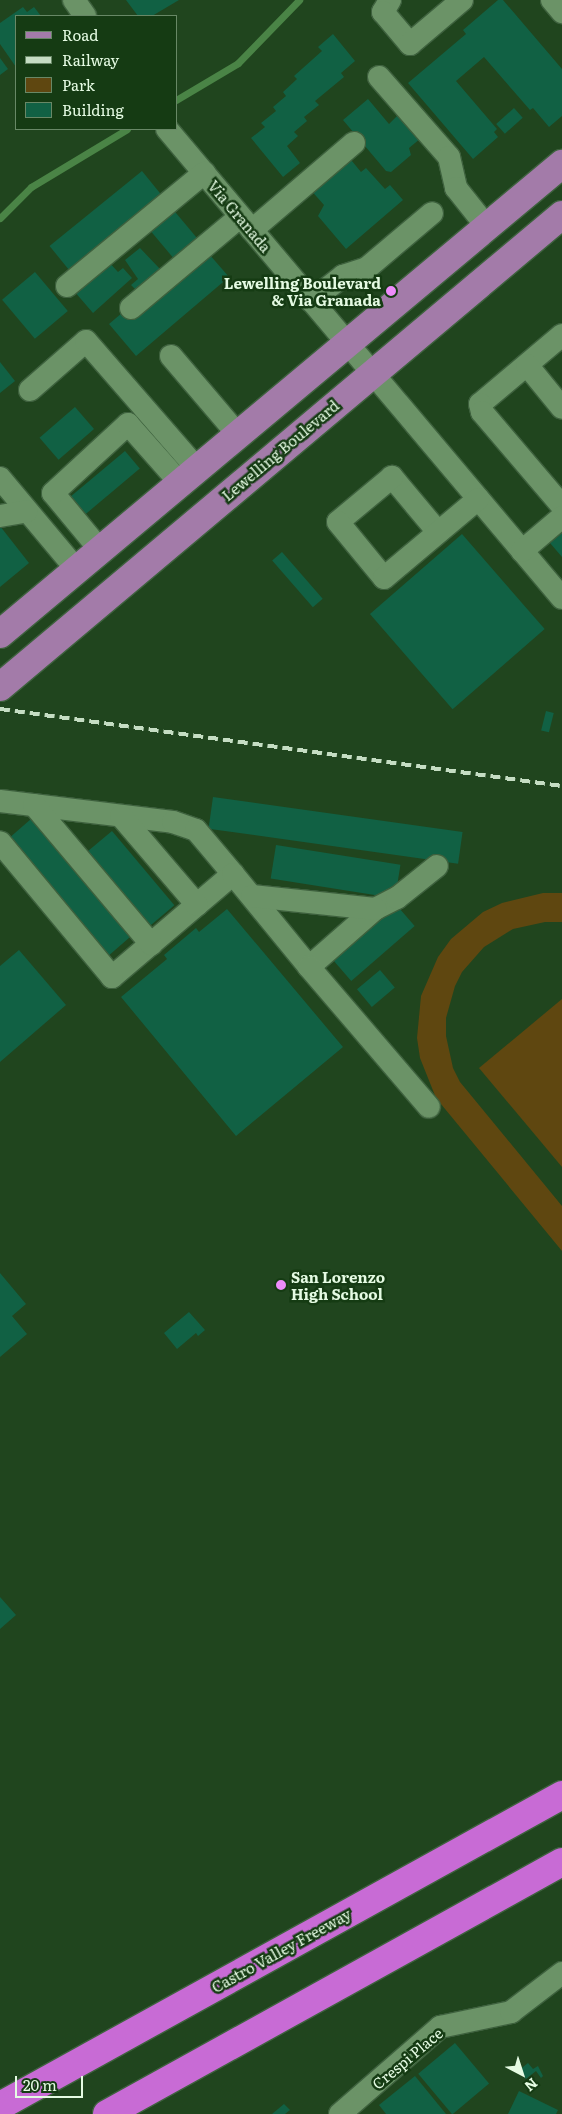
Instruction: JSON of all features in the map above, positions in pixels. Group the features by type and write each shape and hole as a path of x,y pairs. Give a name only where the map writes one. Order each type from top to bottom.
{"highway":[{"name":"Castro Valley Freeway","path":"0,2106 562,1795"},
{"path":"108,2114 562,1862"}],"main road":[{"path":"0,634 348,345 562,164"},
{"name":"Lewelling Boulevard","path":"0,687 562,215"}],"street":[{"path":"74,0 84,15"},
{"path":"390,0 383,12 410,44 462,0"},
{"path":"552,0 562,12"},
{"path":"379,77 449,157 456,188 487,227"},
{"name":"Via Granada","path":"170,132 562,598"},
{"path":"131,308 354,143"},
{"path":"67,286 204,173"},
{"path":"312,301 343,276 367,268 432,213"},
{"path":"562,335 480,404 482,412 562,506"},
{"path":"30,390 86,342 190,477"},
{"path":"171,356 239,436"},
{"path":"527,365 562,408"},
{"path":"101,551 53,493 128,424 190,477"},
{"path":"438,532 392,477 338,522 384,578 478,499"},
{"path":"0,478 77,570"},
{"path":"0,516 27,511"},
{"path":"522,551 562,517"},
{"path":"0,801 173,822 196,830 309,967 429,1107"},
{"path":"34,805 151,944"},
{"path":"121,816 197,905"},
{"path":"0,842 112,977 234,874"},
{"path":"309,967 375,909 397,898 437,866"},
{"path":"252,896 375,909"},
{"name":"Crespi Place","path":"340,2114 440,2027 511,2012 562,1973"}],"green space":[{"path":"543,893 562,893 562,922 545,922 513,929 484,947 462,972 455,986 446,1018 446,1036 453,1068 460,1082 562,1206 562,1251 436,1098 420,1058 417,1038 421,996 438,957 451,939 483,912 502,903"},
{"path":"562,999 562,1167 479,1068"}],"building":[{"path":"126,0 179,0 154,15 137,15"},
{"path":"498,0 503,0 562,69 562,116 549,127 533,108 530,110 484,57 456,81 497,129 494,132 498,137 473,159 408,83 466,34 463,30"},
{"path":"23,7 27,12 34,7 40,15 15,15 15,66 0,44 0,23"},
{"path":"333,34 355,61 341,73 344,77 315,101 319,105 304,117 307,121 294,132 298,136 287,146 300,163 283,177 251,138 265,127 261,123 276,111 273,107 286,96 283,92 297,79 294,76 322,51 318,47"},
{"path":"0,58 8,69 0,75"},
{"path":"368,99 389,124 400,113 421,138 409,148 411,155 391,172 386,171 343,120"},
{"path":"514,108 523,118 505,134 496,124"},
{"path":"347,155 361,172 366,168 385,189 390,185 403,200 346,249 318,216 324,205 309,188"},
{"path":"142,171 162,196 70,271 50,246"},
{"path":"171,207 198,239 174,259 147,227"},
{"path":"140,248 160,269 165,265 168,269 139,293 131,285 138,279 125,260"},
{"path":"209,254 229,277 136,356 109,324 122,313 126,318"},
{"path":"108,261 118,272 123,268 132,278 93,313 74,291"},
{"path":"35,272 68,311 35,339 2,300"},
{"path":"0,362 15,381 0,393"},
{"path":"75,407 94,429 59,460 40,438"},
{"path":"125,451 140,469 82,517 67,500"},
{"path":"0,526 29,563 0,587"},
{"path":"562,533 562,557 550,543"},
{"path":"462,534 545,629 453,709 370,614"},
{"path":"282,552 323,599 313,607 272,561"},
{"path":"546,711 554,713 549,732 541,730"},
{"path":"213,797 463,832 458,864 209,829"},
{"path":"31,819 132,935 106,958 5,842"},
{"path":"112,831 174,905 148,927 86,853"},
{"path":"276,845 400,865 395,898 271,879"},
{"path":"393,901 415,926 351,981 330,956"},
{"path":"227,909 343,1047 236,1136 121,997 167,959 164,955 196,928 199,932"},
{"path":"19,950 66,1005 0,1062 0,966"},
{"path":"380,970 395,988 372,1007 357,989"},
{"path":"0,1273 26,1304 12,1316 27,1334 0,1357"},
{"path":"189,1312 205,1330 198,1336 196,1333 177,1349 164,1333"},
{"path":"0,1597 16,1615 0,1629"},
{"path":"455,2043 489,2084 452,2114 418,2074"},
{"path":"528,2063 533,2069 538,2066 543,2076 541,2078 536,2071 526,2079 518,2071"},
{"path":"415,2076 446,2114 386,2114 379,2105"},
{"path":"519,2091 558,2110 556,2114 508,2114"},
{"path":"284,2104 290,2110 285,2114 272,2114"}],"waterway":[{"path":"178,99 238,63 299,0"},
{"path":"0,218 31,187 125,130"}],"railway":[{"path":"0,709 562,786"}],"place":[{"name":"Lewelling Boulevard & Via Granada","path":"391,291"},
{"name":"San Lorenzo High School","path":"281,1285"}]}
